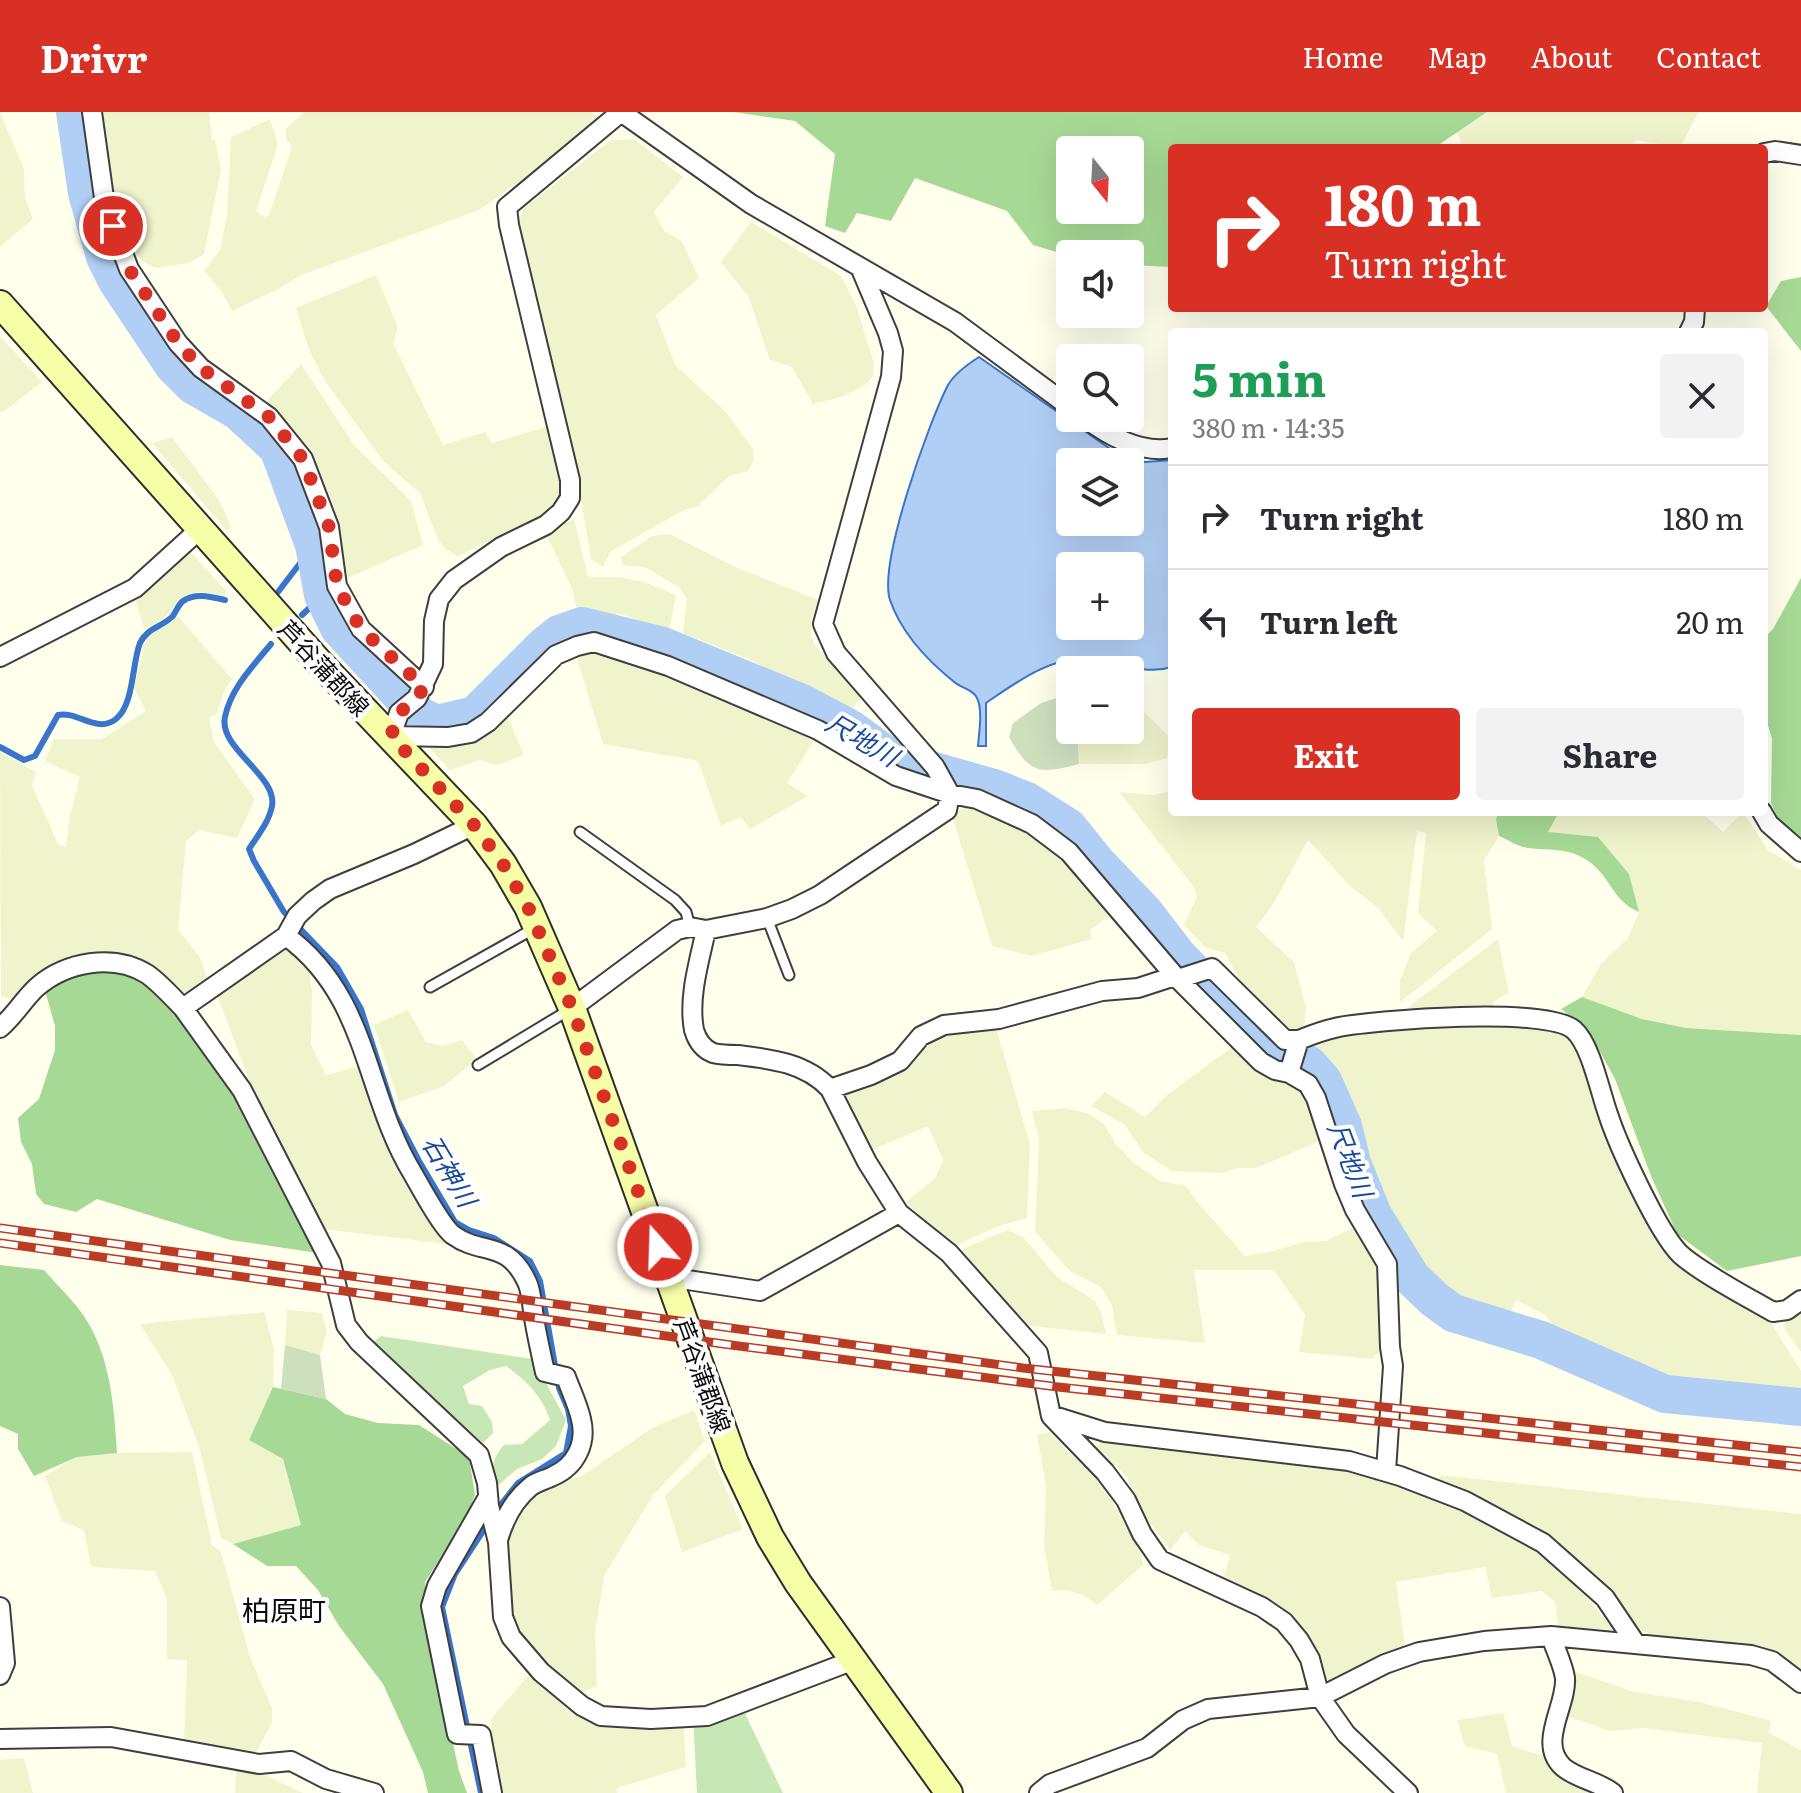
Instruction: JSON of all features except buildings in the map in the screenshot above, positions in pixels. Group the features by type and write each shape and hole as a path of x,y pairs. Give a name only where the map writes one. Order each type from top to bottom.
{"main road":[{"name":"芦谷蒲郡線","path":"0,304 319,662 395,725 503,864 537,927 572,1008 735,1463 756,1508 798,1583 949,1793"}],"street":[{"path":"92,112 105,205 129,269 178,343 201,368 269,417 303,459 329,527 337,586 361,629 420,693"},
{"path":"1056,397 955,322 751,204 621,112 507,207 512,240 570,480 570,498 561,512 546,525 501,547 454,580 439,599 434,621 433,664 420,693 395,725 448,737 471,733 488,722 556,655 594,642 668,666 754,701 818,730 896,776 942,782 1032,824 1069,852 1179,977 1261,1062 1275,1070 1289,1071 1308,1084 1316,1098 1355,1210 1387,1264 1393,1366 1386,1471"},
{"path":"1768,152 1801,155"},
{"path":"572,1008 677,930 767,918 820,895 947,810 942,782 836,653 823,624 891,377 893,351 888,333 860,267"},
{"path":"1105,432 1134,445 1168,449"},
{"path":"0,657 135,588 200,529"},
{"path":"1764,816 1769,824 1801,852"},
{"path":"183,1008 291,927 313,901 330,889 474,825"},
{"path":"291,927 323,969 355,1023 383,1110 411,1171 451,1234 505,1254 519,1268 529,1285 545,1372 566,1377 582,1420 579,1453 571,1464 556,1475 532,1485 514,1503 496,1535"},
{"path":"698,929 693,995 694,1029 700,1044 713,1053 768,1059 800,1067 822,1080 830,1089 867,1162 899,1213 949,1253 1038,1353 1051,1416 1105,1472 1126,1500 1142,1534 1160,1560 1262,1607 1284,1622 1310,1659 1320,1697 1346,1734 1408,1793"},
{"path":"1,1023 54,974 78,965 102,962 126,965 147,974 183,1008 242,1090 331,1263 346,1325 359,1342 479,1455 496,1535 503,1617 511,1637 541,1672 582,1706 601,1716 651,1719 707,1716 854,1660"},
{"path":"830,1089 900,1061 921,1036 944,1025 999,1019 1102,991 1138,988 1212,968 1285,1040 1298,1045 1339,1027 1396,1020 1547,1019 1575,1030 1584,1045 1614,1133 1669,1242 1683,1256 1773,1312 1787,1310 1801,1300"},
{"path":"1289,1071 1298,1045"},
{"path":"668,1277 760,1291 899,1213"},
{"path":"1051,1416 1105,1432 1349,1461 1386,1471 1465,1501 1543,1543 1605,1598 1636,1644"},
{"path":"489,1502 437,1586 431,1606 457,1734 481,1735 492,1793"},
{"path":"0,1607 5,1663 0,1675"},
{"path":"1551,1636 1565,1675 1565,1690 1552,1739 1555,1754 1562,1766 1613,1793"},
{"path":"1039,1793 1050,1784 1147,1748 1183,1720 1208,1709 1320,1697 1385,1664 1419,1652 1484,1641 1551,1636 1751,1655 1772,1661 1801,1683"},
{"path":"0,1739 111,1737 259,1764 291,1761 324,1786 374,1793"}],"lane":[{"path":"580,832 675,900 698,929"},
{"path":"767,918 789,975"},
{"path":"430,987 537,927"},
{"path":"478,1065 572,1008"}],"green space":[{"path":"0,112 24,169 25,198 33,219 0,247"},
{"path":"98,112 209,112 212,140 215,139 221,170 204,254 189,263 156,268 137,255 120,229 108,180"},
{"path":"304,112 592,112 598,117 594,130 479,210 299,276 232,311 222,292 204,271 220,250 227,215 231,137 270,119 278,144 256,211 265,218 269,215 292,147 286,138 286,129"},
{"path":"733,112 1487,112 1440,144 1168,144 1168,267 1144,266 1144,240 1056,240 1056,252 1033,245 1007,211 915,178 891,221 857,213 845,233 825,226 835,154 795,121"},
{"path":"1487,112 1699,112 1682,144 1635,140 1634,144 1462,144 1457,132"},
{"path":"634,139 683,177 654,212 665,232 682,241 699,278 656,315 675,365 726,412 753,449 754,460 748,471 729,476 698,506 682,511 610,552 603,567 591,559 576,469 517,226 524,208 611,140"},
{"path":"751,222 841,276 856,305 874,363 873,376 865,385 841,397 813,404 792,367 770,360 749,298 721,262"},
{"path":"376,275 398,327 393,343 443,445 485,432 492,443 549,426 561,484 560,499 553,511 458,556 438,540 420,493 384,462 325,381 308,347 296,308"},
{"path":"1801,277 1801,351 1768,309 1768,303 1781,281"},
{"path":"0,336 42,382 3,412 0,412"},
{"path":"301,364 354,445 411,501 423,545 343,580 311,458 292,429 265,403"},
{"path":"172,437 219,500 231,526 227,531 152,443"},
{"path":"574,519 588,577 620,577 644,582 676,595 669,632 624,615 577,612 572,588 545,532"},
{"path":"670,534 733,566 818,600 811,620 811,635 815,646 849,679 860,695 851,714 751,660 683,633 687,599 680,588 647,568 623,565 621,557 652,536"},
{"path":"187,548 228,593 197,592 183,596 164,618 144,629 135,598"},
{"path":"1801,578 1801,841 1778,818 1771,803 1768,634"},
{"path":"178,616 232,679 216,715 209,717 214,742 255,799 237,838 199,830 186,841 178,930 199,956 207,978 187,993 73,959 47,968 15,1000 1,996 0,752 36,772 32,785 58,844 66,847 80,777 45,761 54,739 102,739 146,711 134,688 144,646 148,635"},
{"path":"598,649 624,655 817,736 787,783 808,796 750,829 741,817 721,826 698,761 603,744 576,655"},
{"path":"1056,698 1056,744 1078,744 1079,764 1045,770 1030,765 1016,749 1009,737 1013,723 1041,703"},
{"path":"1144,712 1168,735 1167,758 1145,764 1079,764 1078,744 1144,744"},
{"path":"506,713 524,755 497,765 480,760 450,770 425,743 478,738 495,729"},
{"path":"1119,792 1154,795 1168,792 1168,816 1497,816 1499,836 1484,861 1492,929 1400,1002 1400,980 1411,953 1437,931 1418,913 1426,833 1417,831 1403,941 1378,908 1350,886 1308,840 1274,903 1256,927 1294,962 1306,1008 1304,1029 1288,1032 1246,992 1225,953 1205,947 1184,925 1197,897 1194,887"},
{"path":"968,805 1029,829 1064,858 1110,915 1090,930 1092,939 1032,956 992,946 952,816"},
{"path":"1497,816 1557,816 1548,832 1598,837 1629,874 1639,912 1623,902 1598,870 1582,857 1566,851 1523,847 1499,836"},
{"path":"1557,816 1705,816 1723,832 1739,816 1746,816 1768,850 1801,870 1801,1035 1686,1028 1642,1019 1582,997 1601,964 1628,938 1639,912 1629,874 1548,832"},
{"path":"1498,939 1509,993 1494,1001 1489,1015 1408,1015 1412,1004"},
{"path":"281,949 298,955 309,968 312,991 311,1045 326,1075 362,1066 454,1245 323,1229 255,1096 217,995"},
{"path":"99,969 128,974 148,986 180,1014 234,1094 318,1253 230,1240 97,1199 76,1212 44,1204 36,1194 32,1164 21,1142 18,1118 39,1099 55,1050 55,1026 46,994 70,977"},
{"path":"1582,997 1642,1019 1686,1028 1801,1035 1801,1256 1727,1271 1677,1234 1651,1176 1615,1079 1588,1030 1561,1009"},
{"path":"408,1010 426,1042 442,1046 462,1040 477,1059 444,1086 399,1102 374,1025"},
{"path":"1499,1023 1558,1027 1575,1042 1682,1263 1770,1321 1801,1371 1801,1388 1788,1397 1666,1386 1641,1377 1581,1344 1555,1334 1544,1314 1516,1300 1510,1314 1491,1316 1458,1305 1440,1294 1425,1278 1408,1252 1413,1249 1380,1192 1346,1093 1335,1072 1322,1057 1307,1047 1308,1042 1396,1026"},
{"path":"996,1028 1030,1144 1027,1218 998,1226 953,1247 906,1202 935,1178 943,1160 928,1126 869,1151 841,1095 903,1066 931,1043 954,1032"},
{"path":"1232,1047 1256,1068 1296,1085 1309,1099 1322,1140 1256,1168 1238,1168 1222,1173 1172,1171 1144,1153 1124,1124 1091,1106 1105,1092 1145,1117 1166,1096"},
{"path":"1065,1108 1087,1113 1104,1124 1115,1143 1134,1163 1160,1181 1186,1186 1245,1256 1304,1242 1326,1241 1357,1226 1380,1266 1383,1348 1372,1359 1299,1352 1305,1315 1274,1270 1194,1270 1205,1343 1117,1335 1112,1306 1102,1288 1070,1271 1035,1232 1039,1140 1032,1111"},
{"path":"1007,1230 1023,1237 1057,1277 1094,1300 1101,1312 1106,1334 1021,1325 958,1251"},
{"path":"0,1265 44,1270 89,1324 108,1377 117,1453 77,1457 34,1476 18,1449 18,1434 0,1426"},
{"path":"287,1310 322,1313 327,1331 320,1355 285,1345"},
{"path":"1801,1310 1801,1352 1785,1330 1785,1318"},
{"path":"264,1312 274,1349 273,1387 249,1440 283,1459 301,1525 233,1544 221,1538 200,1450 172,1375 140,1324"},
{"path":"381,1336 533,1359 566,1420 556,1446 542,1459 517,1469 494,1489 493,1466 504,1445 522,1444 550,1420 538,1396 506,1366 490,1370 463,1386 469,1404 482,1406 492,1422 493,1433 483,1443 372,1343"},
{"path":"285,1345 320,1355 326,1399 281,1389"},
{"path":"273,1387 326,1399 345,1414 378,1423 419,1425 469,1457 475,1495 464,1522 425,1582 425,1614 459,1771 467,1793 428,1793 423,1772 383,1684 339,1626 318,1590 296,1566 267,1566 233,1544 301,1525 283,1459 249,1440"},
{"path":"694,1410 705,1441 653,1495 604,1576 595,1633 597,1686 577,1694 517,1631 509,1605 506,1525 535,1488 582,1476 652,1428"},
{"path":"1049,1432 1104,1486 1142,1556 1143,1565 1097,1605 1083,1595 1066,1590 1052,1591 1044,1545 1046,1486 1037,1435"},
{"path":"1106,1437 1346,1469 1396,1481 1467,1509 1530,1546 1565,1572 1614,1630 1558,1626 1555,1602 1542,1591 1492,1598 1485,1567 1396,1582 1405,1645 1328,1681 1312,1641 1293,1618 1264,1598 1223,1578 1230,1555 1199,1545 1185,1531 1170,1550 1134,1501 1128,1478 1097,1447"},
{"path":"192,1452 212,1545 221,1552 250,1657 272,1708 272,1723 253,1758 184,1745 187,1660 167,1659 167,1599 155,1571 91,1567 84,1530 62,1521 45,1476 77,1457"},
{"path":"710,1452 743,1529 682,1552 665,1496"},
{"path":"1441,1475 1801,1514 1801,1675 1772,1657 1715,1640 1650,1635 1636,1627 1602,1584 1531,1525 1436,1484"},
{"path":"1573,1671 1634,1692 1700,1702 1771,1721 1769,1733 1801,1750 1801,1793 1757,1793 1762,1743 1644,1728 1610,1731 1567,1716 1573,1697"},
{"path":"531,1672 566,1708 595,1723 684,1727 686,1767 617,1788 617,1793 500,1793 496,1787 491,1719"},
{"path":"740,1703 783,1793 697,1793 693,1717"},
{"path":"1503,1713 1512,1746 1543,1756 1550,1770 1565,1779 1604,1793 1506,1793 1497,1754 1465,1746 1457,1720"},
{"path":"24,1758 33,1793 0,1793 0,1760"},
{"path":"236,1769 262,1774 303,1793 235,1793"}],"water":[{"path":"979,357 1056,411 1056,432 1086,432 1109,448 1056,448 1056,536 1144,536 1144,462 1168,460 1168,668 1144,669 1144,656 1056,656 1056,664 1036,671 986,703 986,746 978,746 980,715 977,698 943,673 916,645 895,612 888,582 891,556 907,492 948,385"}],"waterway":[{"name":"尺地川","path":"75,112 87,193 105,257 117,281 173,365 193,385 238,411 278,448 314,545 323,595 339,628 420,716 437,724 475,715 543,647 559,634 582,626 663,646 802,703 851,729 892,759 994,788 1027,801 1068,827 1097,863 1145,913 1178,956 1265,1045 1283,1056 1308,1064 1323,1081 1343,1126 1352,1163 1373,1215 1412,1278 1434,1299 1453,1313 1541,1340 1665,1394 1801,1407"},
{"path":"278,592 314,545"},
{"name":"石神川","path":"302,615 323,595"},
{"path":"0,747 24,760 35,756 58,715 102,724 116,719 126,704 137,651 147,634 169,620 188,598 204,596 225,600"},
{"name":"石神川","path":"271,644 237,687 225,717 230,740 258,773 271,795 272,806 268,818 249,849 254,861 284,912 337,967 361,1009 395,1115 455,1222 494,1238 530,1261 540,1281 559,1388 571,1426 566,1453 518,1483 495,1512"},
{"name":"石神川","path":"481,1793 442,1607 455,1574 489,1522"}],"railway":[{"path":"0,1228 1023,1368 1801,1452"},
{"path":"0,1243 731,1345 1058,1387 1801,1467"}],"district":[{"name":"柏原町","path":"284,1609"}],"route":[{"path":"113,226 129,269 178,343 201,368 269,417 303,459 329,527 337,586 361,629 424,687 417,698 399,713 391,736 474,825 503,864 528,907 572,1008 658,1247"}]}
